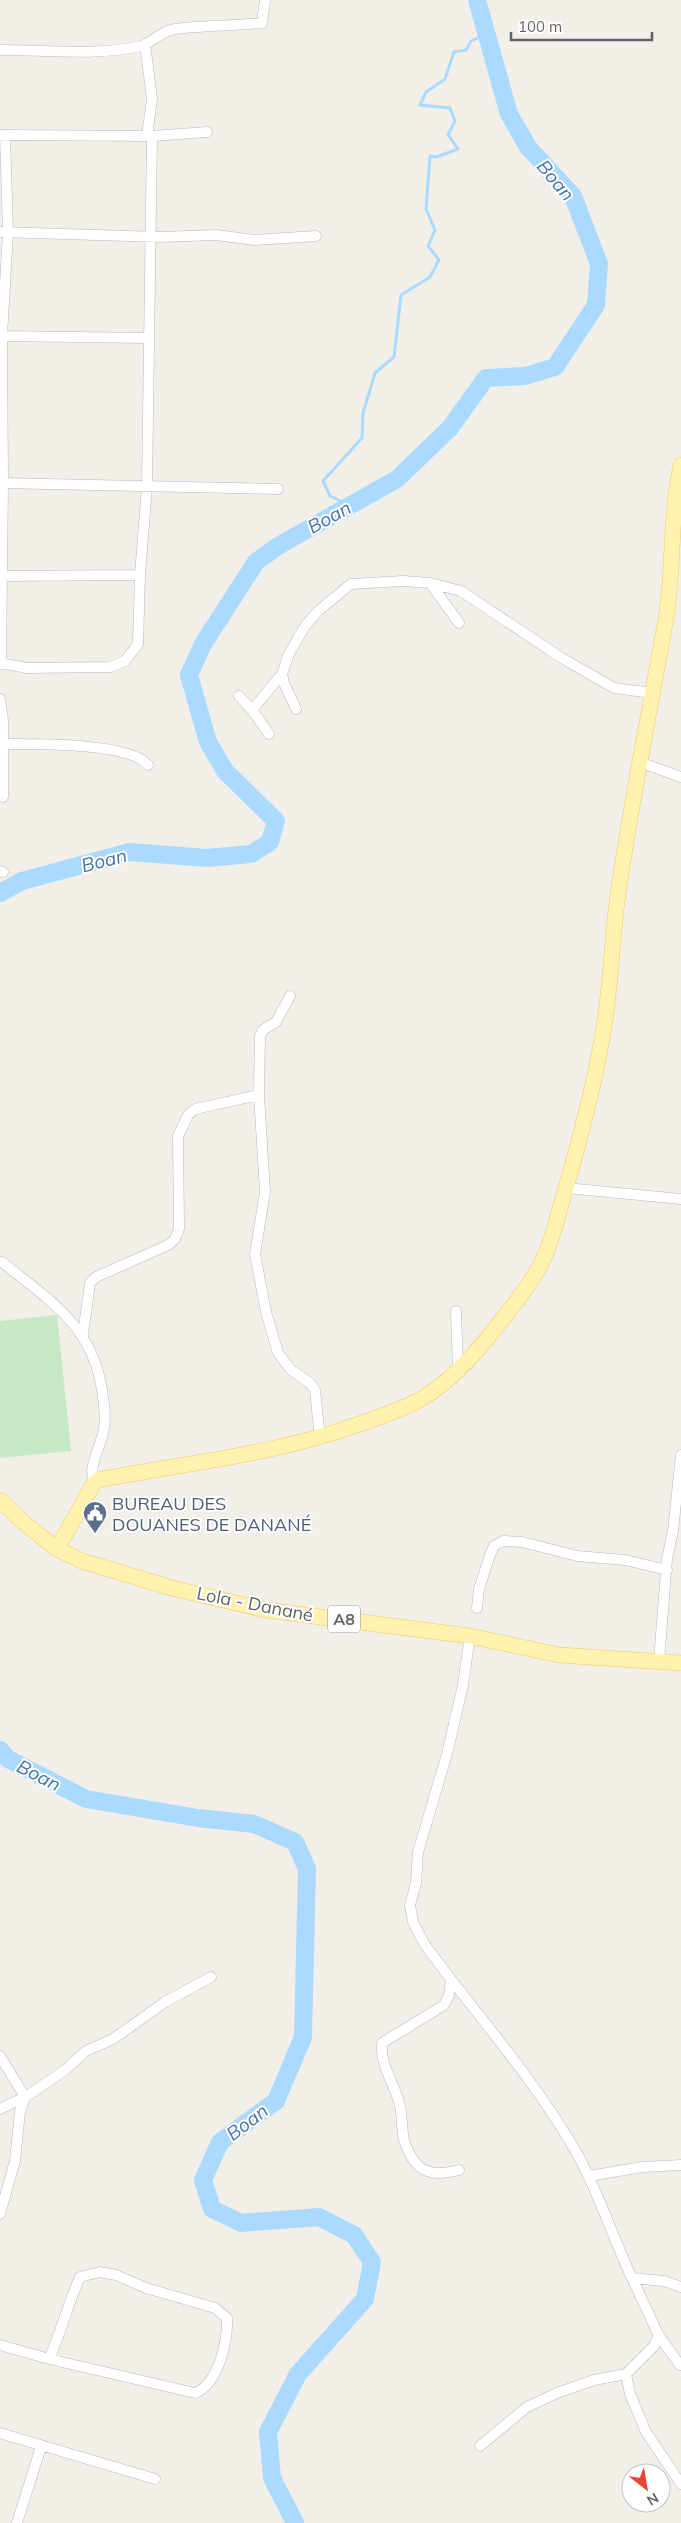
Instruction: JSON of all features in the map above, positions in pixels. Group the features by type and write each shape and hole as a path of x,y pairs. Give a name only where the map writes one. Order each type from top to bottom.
{"main road":[{"path":"57,1549 94,1482 140,1471 162,1470 320,1438 421,1399 458,1371 482,1346 539,1268 549,1244 566,1188 588,1104 605,1024 618,892 639,762 666,618 672,564 675,496 681,466"},
{"name":"Lola - Danané","path":"0,1500 57,1549 82,1560 172,1588 266,1610 470,1636 559,1654 681,1663"}],"street":[{"path":"0,50 68,52 145,44 156,35 174,29 262,24 265,0"},
{"path":"145,44 152,98 150,136 147,487 140,575 138,644 125,661 110,667 27,668 0,664 1,336 4,232 2,135 150,136 207,132"},
{"path":"4,232 150,237 216,235 254,240 316,236"},
{"path":"1,336 149,338"},
{"path":"2,483 278,489"},
{"path":"1,576 140,575"},
{"path":"252,710 282,674 289,654 306,626 318,611 352,584 412,580 430,582 461,591 560,657 614,688 652,693"},
{"path":"430,582 459,623"},
{"path":"282,674 296,710"},
{"path":"239,696 252,710 269,734"},
{"path":"0,699 3,796"},
{"path":"2,744 109,748 136,756 148,765"},
{"path":"639,762 681,777"},
{"path":"290,996 276,1022 263,1030 260,1036 259,1095 265,1192 255,1254 266,1312 278,1353 290,1370 310,1383 315,1390 320,1438"},
{"path":"82,1334 90,1283 96,1277 168,1245 175,1239 179,1229 178,1136 188,1115 195,1109 259,1095"},
{"path":"566,1188 681,1199"},
{"path":"2,1262 52,1303 82,1334 97,1362 104,1406 104,1431 91,1471 94,1482"},
{"path":"456,1311 458,1371"},
{"path":"659,1661 667,1570 681,1455"},
{"path":"477,1608 479,1589 490,1555 494,1546 503,1541 522,1542 578,1556 625,1560 667,1570"},
{"path":"470,1636 463,1686 447,1754 418,1852 416,1883 410,1905 417,1930 450,1980 527,2075 574,2148 589,2176 659,2336 680,2365"},
{"path":"0,2109 25,2097 65,2070 86,2051 113,2039 165,2002 211,1977"},
{"path":"450,1980 449,1995 444,2005 382,2044 381,2055 400,2103 404,2139 414,2158 425,2171 437,2175 459,2170"},
{"path":"0,2056 25,2097"},
{"path":"0,2214 15,2161 20,2111 25,2097"},
{"path":"589,2176 642,2167 681,2165"},
{"path":"0,2344 49,2359 195,2393 211,2383 218,2368 227,2328 226,2318 215,2308 146,2288 116,2275 92,2273 80,2277 68,2302 59,2338 49,2359"},
{"path":"632,2278 664,2281 681,2287"},
{"path":"480,2446 527,2407 557,2393 594,2380 626,2374 652,2347 659,2336"},
{"path":"626,2374 630,2394 646,2432 681,2484"},
{"path":"0,2433 40,2447 156,2478"},
{"path":"17,2523 40,2447"}],"green space":[{"path":"57,1315 71,1451 0,1458 0,1321"}],"waterway":[{"name":"Boan","path":"0,893 22,881 130,852 207,858 251,854 270,842 276,821 225,771 208,742 189,675 203,644 256,562 278,546 397,479 450,428 486,378 525,376 555,367 596,305 599,264 573,196 528,147 509,114 477,0"},
{"path":"351,506 330,496 323,481 362,438 363,413 375,373 394,357 401,295 430,277 439,260 428,246 435,230 426,209 430,156 436,157 458,149 448,135 455,121 450,108 420,105 426,92 445,79 454,52 466,50 471,41 486,34"},
{"name":"Boan","path":"0,1750 8,1759 86,1799 198,1818 254,1824 295,1842 307,1869 303,2037 276,2101 220,2142 203,2180 212,2209 241,2223 319,2217 354,2235 372,2262 365,2299 298,2374 268,2432 272,2478 295,2523"}],"place":[{"name":"BUREAU DES DOUANES DE DANANÉ","path":"95,1534"}]}
